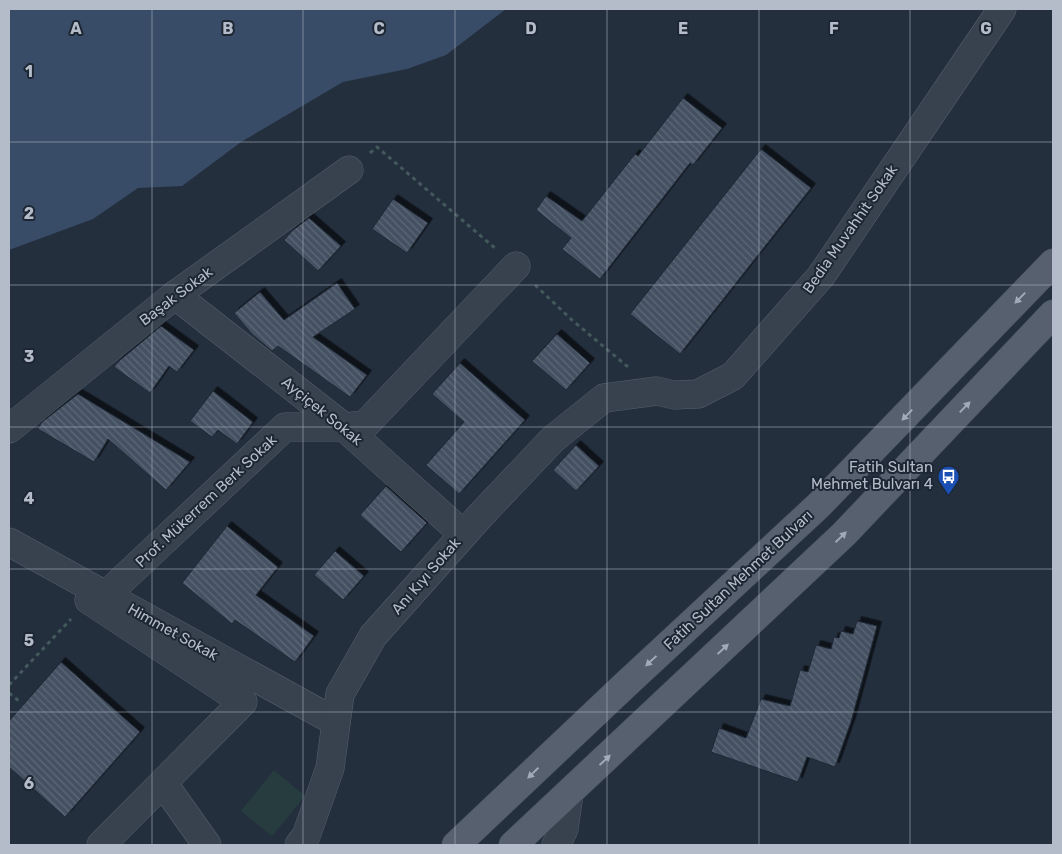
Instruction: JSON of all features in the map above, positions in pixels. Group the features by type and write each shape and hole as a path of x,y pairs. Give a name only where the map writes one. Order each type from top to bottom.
{"main road":[{"name":"Fatih Sultan Mehmet Bulvarı","path":"456,845 819,505 1053,262"},
{"path":"514,845 844,534 1053,314"}],"street":[{"name":"Bedia Muvahhit Sokak","path":"658,391 674,395 698,394 733,376 821,276 1002,9"},
{"name":"Başak Sokak","path":"9,429 175,295 349,170"},
{"name":"Prof. Mükerrem Berk Sokak","path":"97,598 285,427 365,425 516,266"},
{"name":"Ayçiçek Sokak","path":"175,295 344,427 463,534"},
{"name":"Anı Kıyı Sokak","path":"299,845 306,836 330,768 340,694 373,636 463,534 553,439 604,398 658,391"},
{"name":"Himmet Sokak","path":"9,542 97,598 336,722"},
{"path":"97,598 243,702 101,845"},
{"path":"163,783 207,845"},
{"path":"556,845 564,829 569,794"}],"path":[{"path":"9,685 97,598"},
{"path":"9,693 20,702"}],"green space":[{"path":"274,770 305,796 272,836 241,811"}],"water":[{"path":"9,9 506,9 446,55 407,69 343,82 241,142 182,186 138,188 93,219 9,250"}],"building":[{"path":"683,98 722,128 693,165 690,163 600,279 562,249 571,238 536,210 546,196 582,221 635,154 638,156"},
{"path":"761,149 811,188 680,354 630,314"},
{"path":"393,199 428,223 407,253 372,229"},
{"path":"309,218 341,246 318,271 284,240 293,230"},
{"path":"337,283 355,309 313,337 367,375 350,397 278,346 272,351 252,334 234,313 260,292 284,320"},
{"path":"161,326 194,350 177,372 169,366 150,393 114,367"},
{"path":"557,334 590,363 566,390 532,361"},
{"path":"460,363 525,420 459,494 426,465 464,422 432,394"},
{"path":"213,391 253,422 237,444 218,430 212,437 190,421"},
{"path":"78,394 190,462 166,490 108,439 94,462 38,429 42,422"},
{"path":"576,445 599,466 576,491 553,470"},
{"path":"386,486 427,523 401,552 360,515"},
{"path":"227,526 278,567 256,595 314,636 295,662 235,620 232,624 182,583"},
{"path":"335,551 364,576 343,600 314,575"},
{"path":"857,621 877,626 851,722 835,767 807,757 798,782 711,752 719,728 746,738 761,699 790,706 800,670 808,672 816,645 831,649 834,637 839,638 841,631 853,634"},
{"path":"61,662 140,732 65,817 9,767 9,721"}],"place":[{"name":"Fatih Sultan Mehmet Bulvarı 4","path":"949,495"}]}
